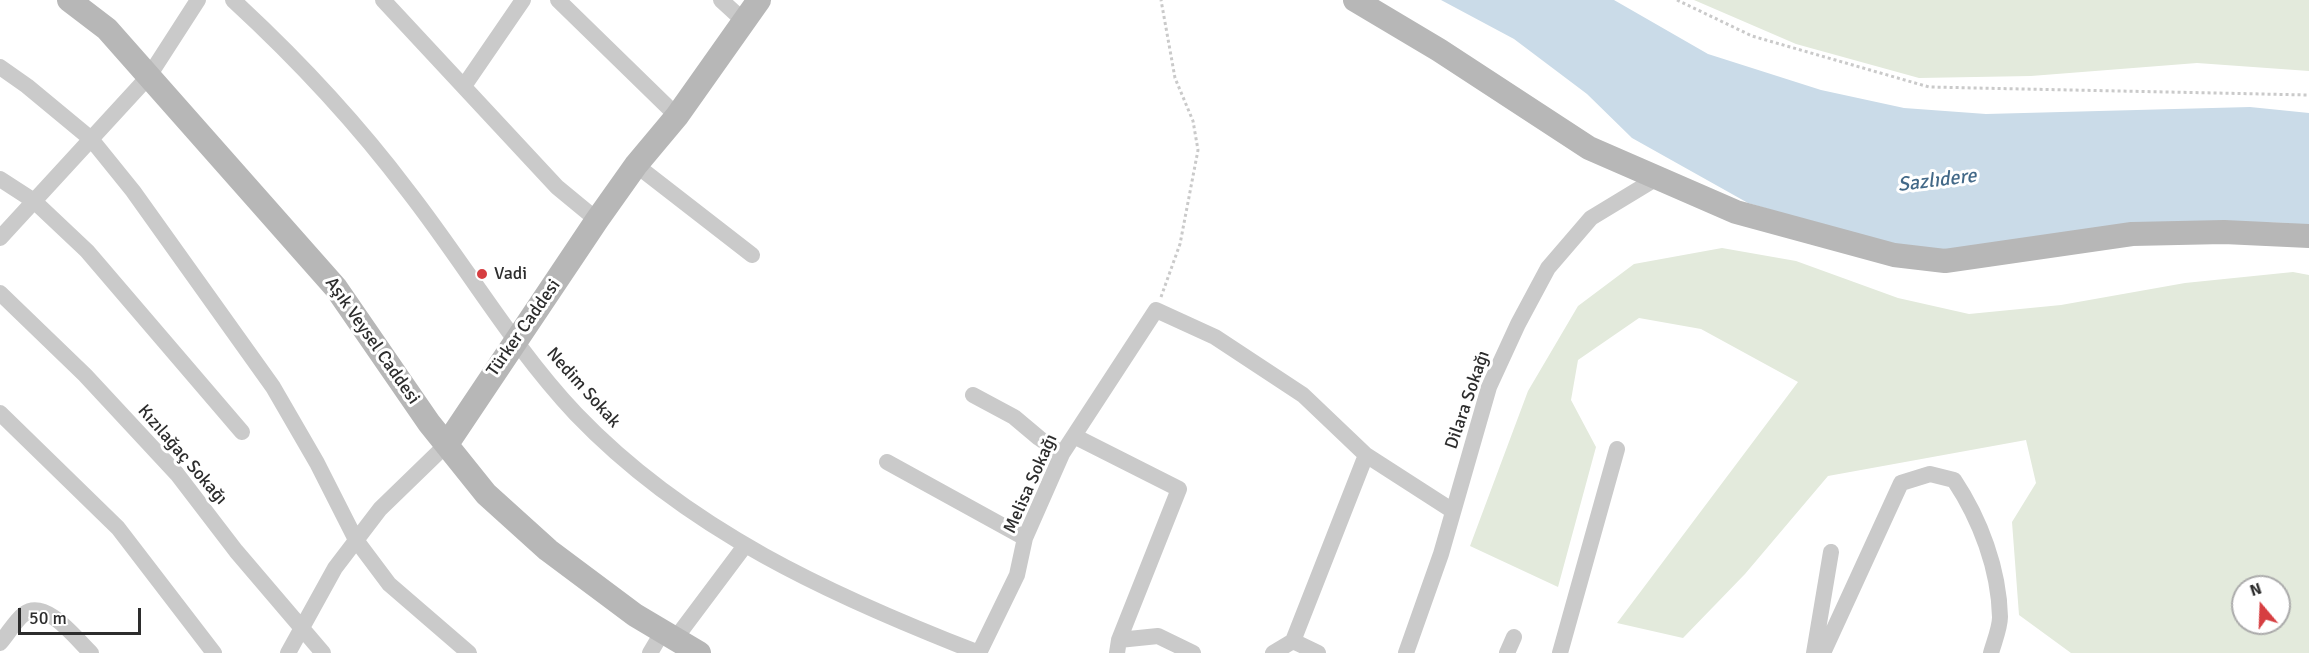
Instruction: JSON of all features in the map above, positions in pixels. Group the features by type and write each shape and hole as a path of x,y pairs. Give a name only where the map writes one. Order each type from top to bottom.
{"street":[{"name":"Aşık Veysel Caddesi","path":"69,0 107,29 336,288 429,423 486,494 548,550 635,615 699,653"},
{"path":"0,238 149,76 198,0"},
{"name":"Nedim Sokak","path":"233,0 317,83 408,190 515,340 576,413 635,470 701,519 744,547 870,610 958,649 980,653"},
{"path":"383,0 557,187 597,220"},
{"path":"464,86 523,0"},
{"path":"558,0 677,116"},
{"path":"721,0 745,22"},
{"name":"Türker Caddesi","path":"288,653 335,568 380,509 447,444 597,220 636,165 677,116 759,0"},
{"path":"1355,0 1439,50 1589,148 1736,212 1894,255 1945,261 2132,234 2224,232 2309,236"},
{"path":"0,67 27,86 91,139 140,200 273,387 317,463 356,540 389,584 469,653"},
{"path":"636,165 752,255"},
{"name":"Dilara Sokağı","path":"1406,653 1454,511 1489,387 1518,324 1548,268 1591,218 1657,178"},
{"path":"0,179 34,201 87,251 242,432"},
{"name":"Kızılağaç Sokağı","path":"0,293 85,375 177,474 236,551 301,630 323,653"},
{"path":"1156,310 1215,337 1303,395 1366,455 1454,511"},
{"name":"Melisa Sokağı","path":"980,653 1017,575 1025,538 1062,454 1156,310"},
{"path":"973,395 1014,417 1062,454"},
{"path":"0,413 118,528 214,653"},
{"path":"1074,436 1179,489 1118,647"},
{"path":"1560,653 1617,449"},
{"path":"1273,653 1293,641 1366,455"},
{"path":"887,462 1025,538"},
{"path":"1823,653 1901,483 1930,474 1954,480 1972,507 1991,561 2000,618 1991,653"},
{"path":"650,653 669,635 744,547"},
{"path":"1814,653 1831,552"},
{"path":"0,643 24,615 35,610 47,611 82,650"},
{"path":"1118,647 1158,636 1193,653"},
{"path":"1507,653 1514,637"},
{"path":"1293,641 1318,653"}],"path":[{"path":"1156,310 1180,244 1198,150 1193,121 1175,78 1161,0"},
{"path":"1677,0 1752,36 1929,87 2309,95"}],"shaded area":[{"path":"1694,0 2309,0 2309,71 2197,63 2031,76 1919,78 1796,44"},
{"path":"1722,248 1796,261 1898,298 1969,314 2061,305 2185,283 2293,272 2309,275 2309,653 2071,653 2019,615 2012,522 2036,483 2026,440 1828,476 1745,574 1683,638 1617,623 1798,382 1701,329 1639,318 1578,360 1571,400 1596,447 1558,587 1470,546 1528,391 1578,306 1634,264"}],"water":[{"name":"Sazlıdere","path":"1441,0 1614,0 1708,54 1821,90 1904,108 1986,114 2250,107 2309,113 2309,228 2288,223 2234,222 1988,256 1903,249 1748,203 1632,138 1587,94 1514,39"}],"place":[{"name":"Vadi","path":"482,274"}]}
